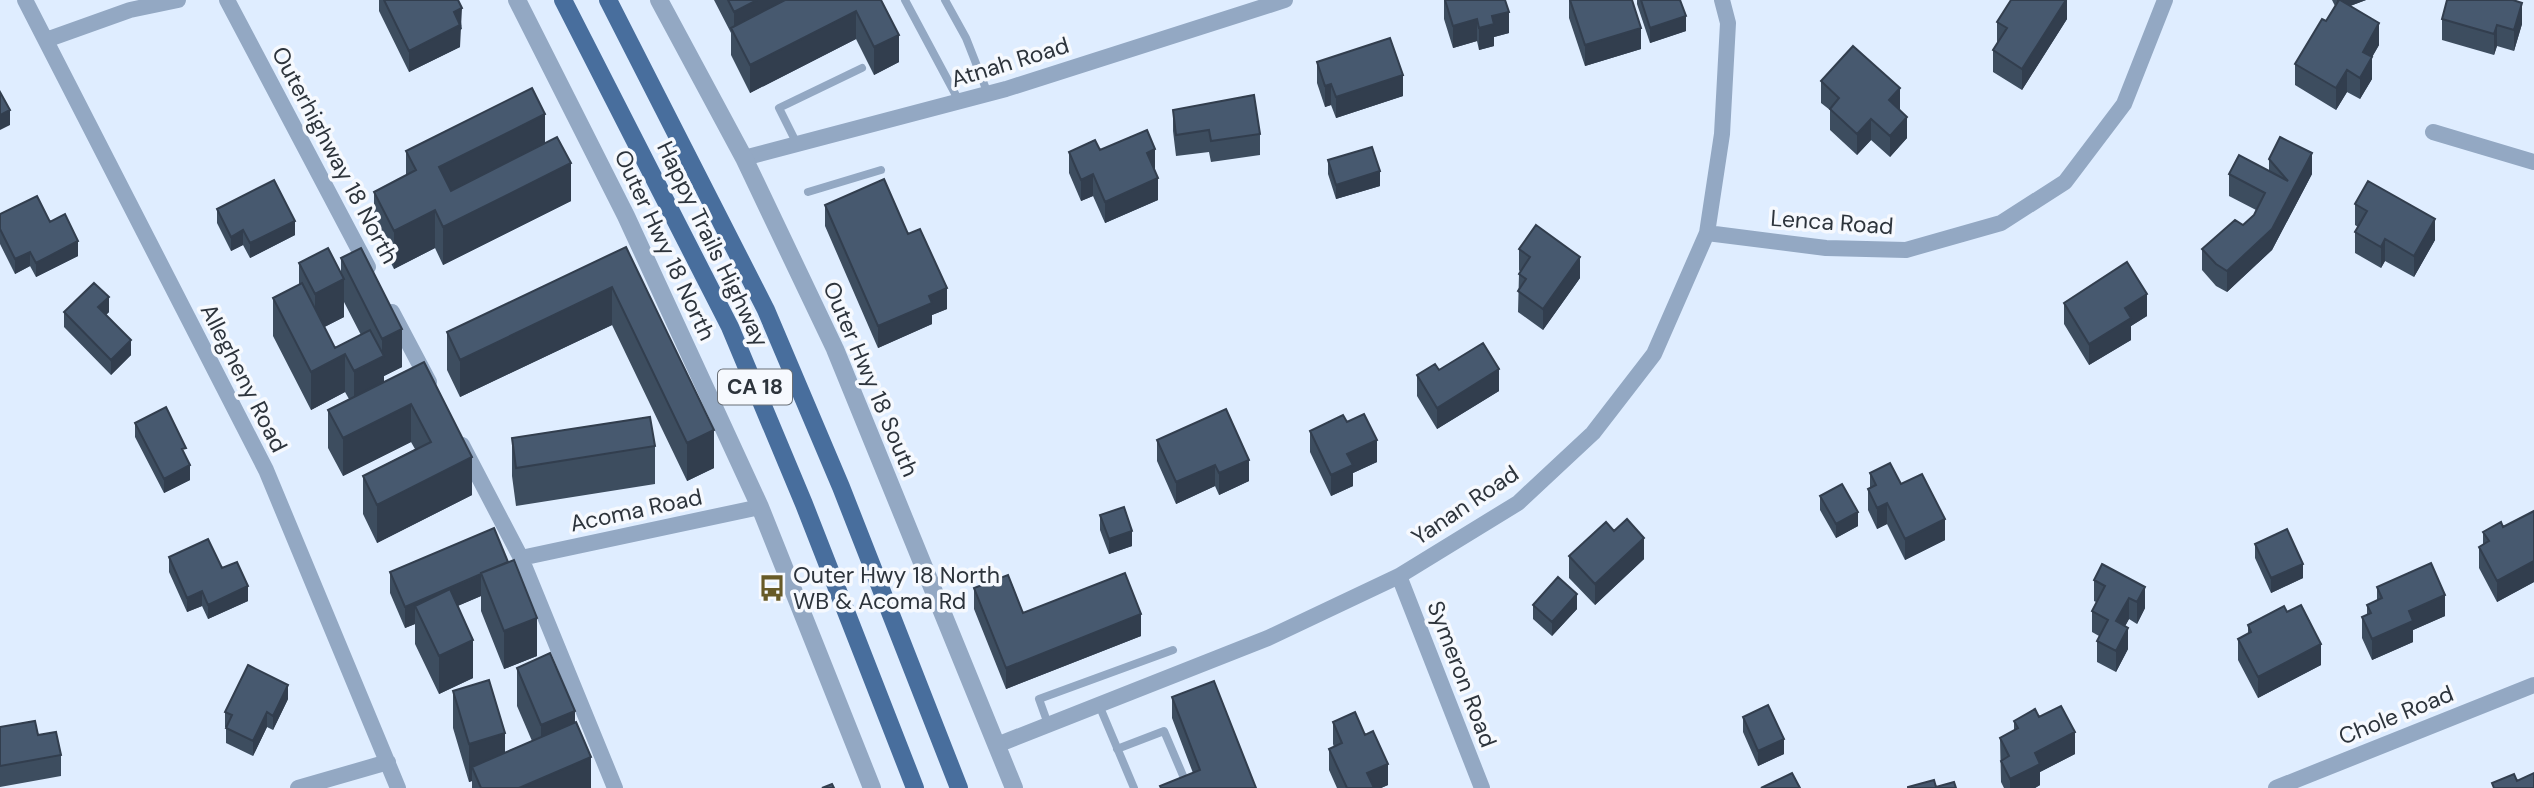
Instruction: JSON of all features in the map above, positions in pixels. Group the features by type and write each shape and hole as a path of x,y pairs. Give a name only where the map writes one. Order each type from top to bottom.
{"main road":[{"name":"Happy Trails Highway","path":"563,0 730,327 804,504 915,788"},
{"name":"Happy Trails Highway","path":"608,0 766,310 841,487 959,788"}],"street":[{"name":"Allegheny Road","path":"25,0 266,470 398,788"},
{"path":"46,40 130,10 178,0"},
{"name":"Outerhighway 18 North","path":"228,0 374,279"},
{"name":"Outer Hwy 18 North","path":"517,0 626,216 760,507 872,788"},
{"name":"Outer Hwy 18 South","path":"659,0 744,158 835,349 1014,788"},
{"name":"Atnah Road","path":"744,158 988,93 1256,4 1285,0"},
{"name":"Yanan Road","path":"997,745 1268,639 1399,576 1518,503 1593,433 1654,354 1707,233 1722,134 1728,23 1722,0"},
{"name":"Lenca Road","path":"1707,233 1826,248 1906,250 2001,223 2064,182 2124,104 2165,0"},
{"path":"2433,132 2534,162"},
{"path":"387,303 438,400"},
{"path":"457,437 521,558 615,788"},
{"name":"Acoma Road","path":"521,558 760,507"},
{"name":"Symeron Road","path":"1399,576 1482,788"},
{"name":"Chole Road","path":"2276,788 2534,685"},
{"path":"298,788 388,762"}],"lane":[{"path":"905,0 959,101"},
{"path":"946,0 966,38 988,93"},
{"path":"797,144 779,108 862,68"},
{"path":"808,192 881,170"},
{"path":"1048,724 1039,699 1173,650"},
{"path":"1099,705 1134,788"},
{"path":"1117,749 1164,731 1187,785 1179,788"}],"building":[{"path":"384,0 458,0 462,8 454,12 460,25 409,51"},
{"path":"728,0 757,0 734,12"},
{"path":"785,0 881,0 899,35 874,47 856,11 750,65 731,28"},
{"path":"1445,0 1505,0 1509,12 1492,16 1494,24 1479,28 1477,19 1453,26"},
{"path":"1570,0 1632,0 1641,28 1585,45"},
{"path":"1641,0 1680,0 1686,16 1650,28"},
{"path":"2011,0 2066,0 2022,69 1993,50 2007,28 1997,22"},
{"path":"2339,0 2379,23 2363,52 2372,57 2360,78 2347,70 2336,88 2295,64 2322,19 2326,21"},
{"path":"2447,0 2513,0 2522,3 2514,30 2497,25 2494,34 2442,19"},
{"path":"1390,38 1403,75 1336,97 1331,84 1325,86 1317,62"},
{"path":"1853,46 1900,88 1889,100 1907,117 1890,136 1871,119 1857,134 1830,109 1839,98 1821,81"},
{"path":"532,88 545,114 439,167 451,191 557,137 571,163 443,227 435,210 394,231 374,192 416,170 406,151"},
{"path":"0,92 10,110 0,115"},
{"path":"1254,95 1260,134 1211,141 1209,130 1176,135 1173,110"},
{"path":"1147,130 1155,149 1147,153 1158,178 1105,202 1093,174 1081,180 1069,152 1095,140 1100,150"},
{"path":"2280,137 2312,153 2272,229 2227,271 2202,249 2235,220 2243,225 2254,215 2265,193 2229,174 2239,155 2288,181 2269,159"},
{"path":"1372,147 1380,171 1336,185 1328,160"},
{"path":"884,179 908,234 920,229 947,288 929,296 932,303 878,326 825,205"},
{"path":"274,180 295,221 250,243 243,230 231,237 217,209"},
{"path":"2368,181 2435,219 2414,256 2385,239 2381,247 2355,232 2367,211 2355,204"},
{"path":"37,196 50,222 65,214 78,241 36,263 30,252 15,259 0,229 0,214"},
{"path":"1536,225 1580,257 1543,309 1518,291 1526,279 1519,274 1530,257 1519,249"},
{"path":"626,247 714,430 687,443 612,287 460,360 447,332"},
{"path":"328,248 344,279 315,294 299,263"},
{"path":"361,248 402,329 382,339 341,258"},
{"path":"2127,262 2147,294 2125,308 2131,318 2089,344 2064,303"},
{"path":"94,283 109,297 98,307 131,340 111,360 64,312"},
{"path":"302,283 335,348 370,330 384,356 354,371 345,354 311,372 273,298"},
{"path":"1483,343 1499,369 1437,408 1417,375 1435,364 1439,370"},
{"path":"424,362 472,457 377,505 363,476 431,442 411,404 343,438 328,410"},
{"path":"166,407 186,448 182,449 190,465 164,479 135,423"},
{"path":"1226,409 1249,460 1219,473 1215,465 1176,482 1157,440"},
{"path":"1364,414 1377,440 1347,454 1353,465 1331,475 1310,431 1343,415 1347,422"},
{"path":"650,417 655,446 516,468 512,438"},
{"path":"1890,463 1901,484 1922,474 1945,519 1905,539 1887,503 1877,508 1868,489 1876,485 1870,473"},
{"path":"1842,484 1858,512 1836,524 1820,496"},
{"path":"1124,507 1132,531 1109,539 1100,515"},
{"path":"2534,511 2534,561 2497,581 2479,547 2489,541 2483,532 2501,522 2503,527"},
{"path":"1627,519 1644,538 1595,584 1569,556 1606,522 1614,531"},
{"path":"494,528 508,562 405,607 390,572"},
{"path":"2287,529 2303,564 2271,578 2255,544"},
{"path":"208,539 222,568 237,562 248,586 208,605 202,591 187,598 169,557"},
{"path":"514,560 537,618 504,631 481,573"},
{"path":"2431,563 2445,595 2409,611 2413,621 2372,639 2362,617 2371,613 2367,605 2382,598 2377,587"},
{"path":"2102,564 2145,587 2137,602 2129,598 2116,621 2128,628 2116,651 2097,641 2108,620 2092,611 2105,586 2094,580"},
{"path":"1125,573 1141,614 1006,668 974,588 1008,575 1023,613"},
{"path":"1558,577 1577,594 1552,622 1533,605"},
{"path":"450,589 473,640 439,656 415,606"},
{"path":"2301,605 2321,644 2258,677 2238,639 2251,632 2248,625 2284,606 2287,612"},
{"path":"550,653 575,711 541,725 517,668"},
{"path":"248,665 288,685 273,716 267,712 253,741 226,728 232,715 225,712"},
{"path":"489,680 505,733 469,744 453,691"},
{"path":"1214,681 1256,788 1161,788 1160,786 1200,770 1172,697"},
{"path":"1768,705 1784,739 1758,751 1743,717"},
{"path":"2061,706 2075,732 2035,753 2040,764 2010,779 2001,761 2009,756 2000,738 2018,728 2014,721 2035,709 2039,717"},
{"path":"1355,712 1365,735 1373,731 1388,764 1367,773 1374,788 1347,788 1329,749 1342,743 1333,722"},
{"path":"35,721 38,735 56,732 61,755 0,766 0,727"},
{"path":"576,722 591,757 519,788 481,788 472,767"},
{"path":"1792,773 1800,788 1761,788"},
{"path":"2534,773 2534,788 2494,788 2492,783 2514,774 2517,781"},
{"path":"1934,780 1936,787 1954,782 1956,788 1908,788 1908,787"}],"place":[{"name":"Outer Hwy 18 North WB & Acoma Rd","path":"772,588"}]}
